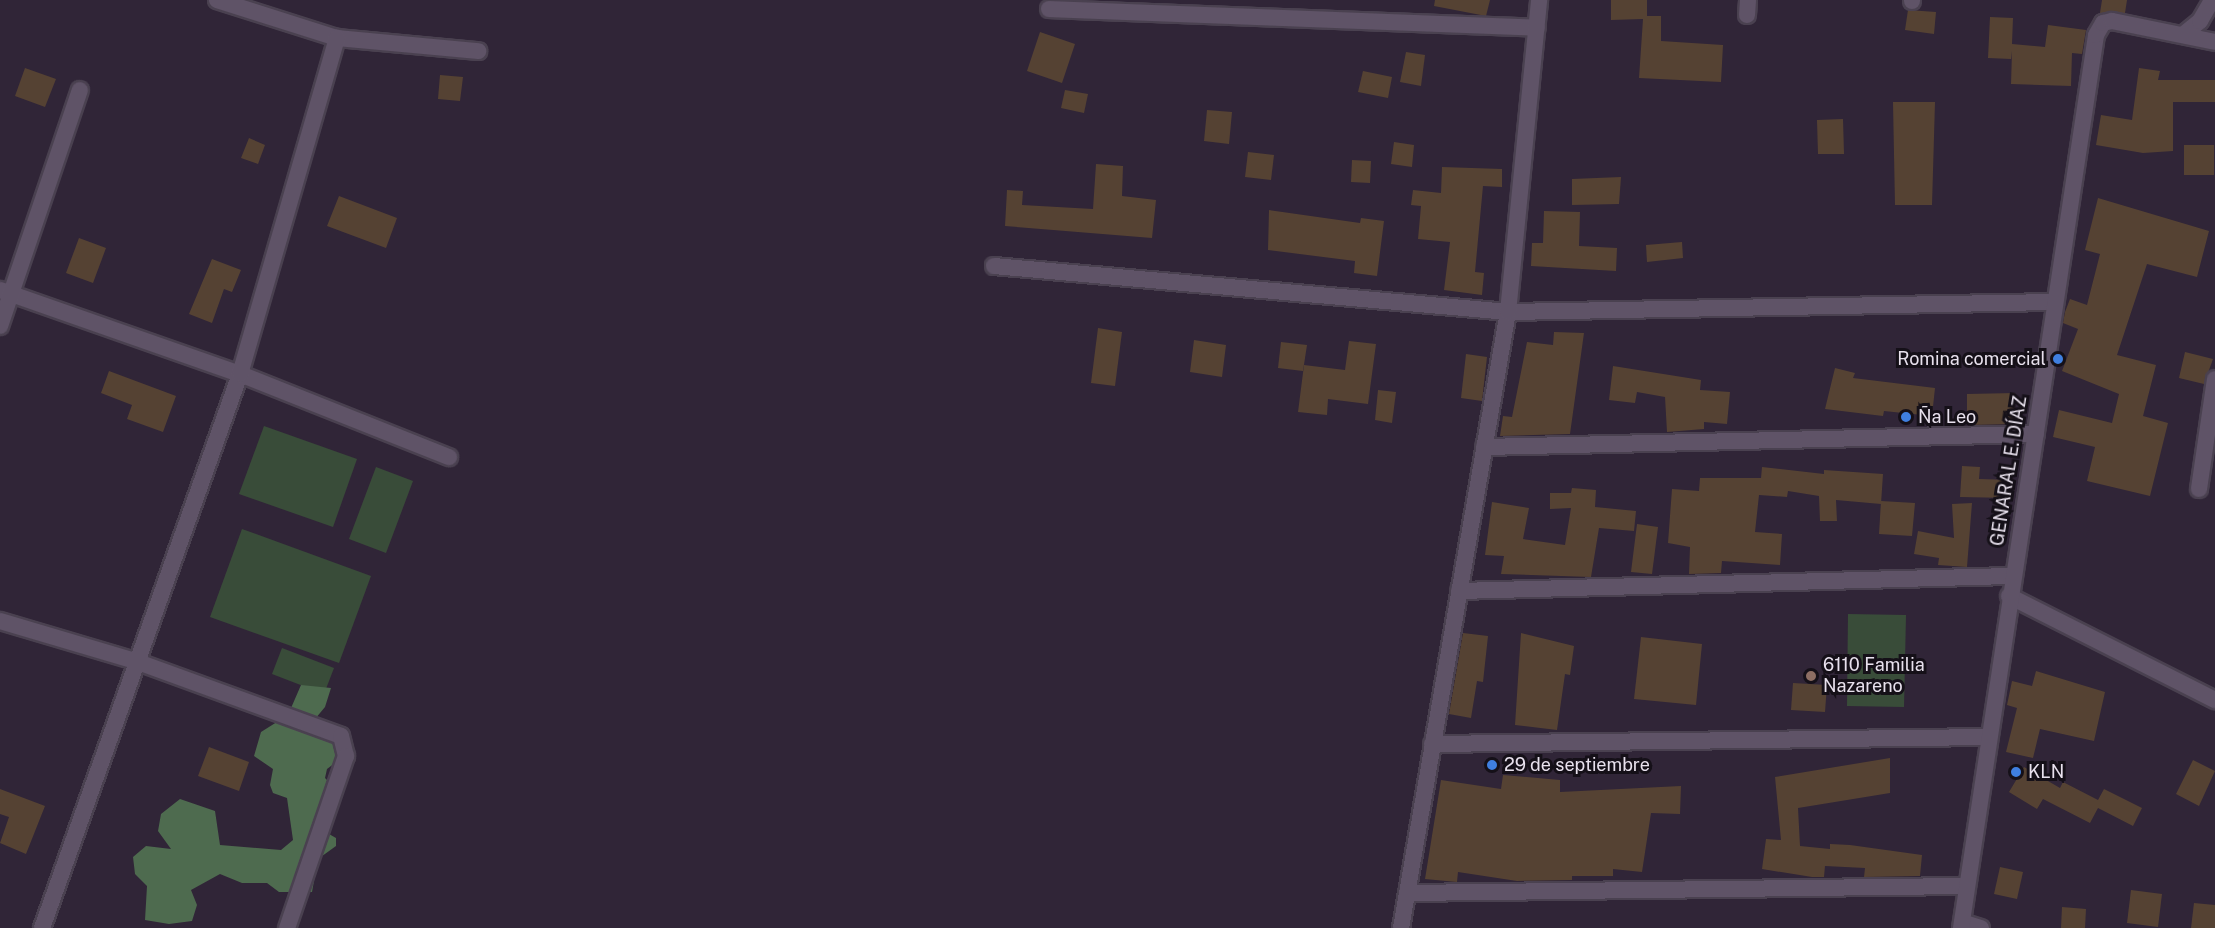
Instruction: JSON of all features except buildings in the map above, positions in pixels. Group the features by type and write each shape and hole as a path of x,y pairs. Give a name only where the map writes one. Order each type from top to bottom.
{"street":[{"path":"217,0 337,38 478,51"},
{"path":"1401,928 1508,312 1539,0"},
{"path":"2184,34 2206,14 2212,0"},
{"path":"1049,9 1538,28"},
{"name":"GENARAL E. DÍAZ","path":"1961,925 2011,576 2036,434 2053,302 2096,34 2103,23 2184,34"},
{"path":"2184,34 2215,42"},
{"path":"42,928 240,374 337,38"},
{"path":"0,326 5,291 80,90"},
{"path":"994,266 1508,312 2053,302"},
{"path":"5,291 240,374 449,457"},
{"path":"2199,489 2215,379"},
{"path":"1484,447 2036,434"},
{"path":"1459,591 2011,576"},
{"path":"2009,596 2215,700"},
{"path":"0,621 138,662 341,736 346,756 286,928"},
{"path":"1432,744 1988,737"},
{"path":"1407,893 1965,886"},
{"path":"1961,925 1981,928"}],"green space":[{"path":"264,426 357,459 333,527 239,494"},
{"path":"376,467 413,481 386,553 349,539"},
{"path":"242,529 371,576 339,663 210,617"},
{"path":"1848,614 1906,615 1904,707 1847,706"},
{"path":"282,648 334,668 324,694 272,674"},
{"path":"301,685 331,688 325,707 315,719 334,735 339,760 327,769 325,778 331,784 327,808 315,817 315,826 336,838 336,846 318,859 312,892 279,892 267,883 242,883 220,874 191,890 197,905 192,921 169,924 145,920 147,886 135,874 133,857 146,846 171,849 158,831 161,814 180,799 215,811 220,845 281,850 293,840 287,798 273,793 270,785 273,769 254,756 261,732 288,715"}],"place":[{"name":"Romina comercial","path":"2058,359"},
{"name":"Ña Leo","path":"1906,417"},
{"name":"6110 Familia Nazareno","path":"1811,676"},
{"name":"29 de septiembre","path":"1492,765"},
{"name":"KLN","path":"2016,772"}]}
